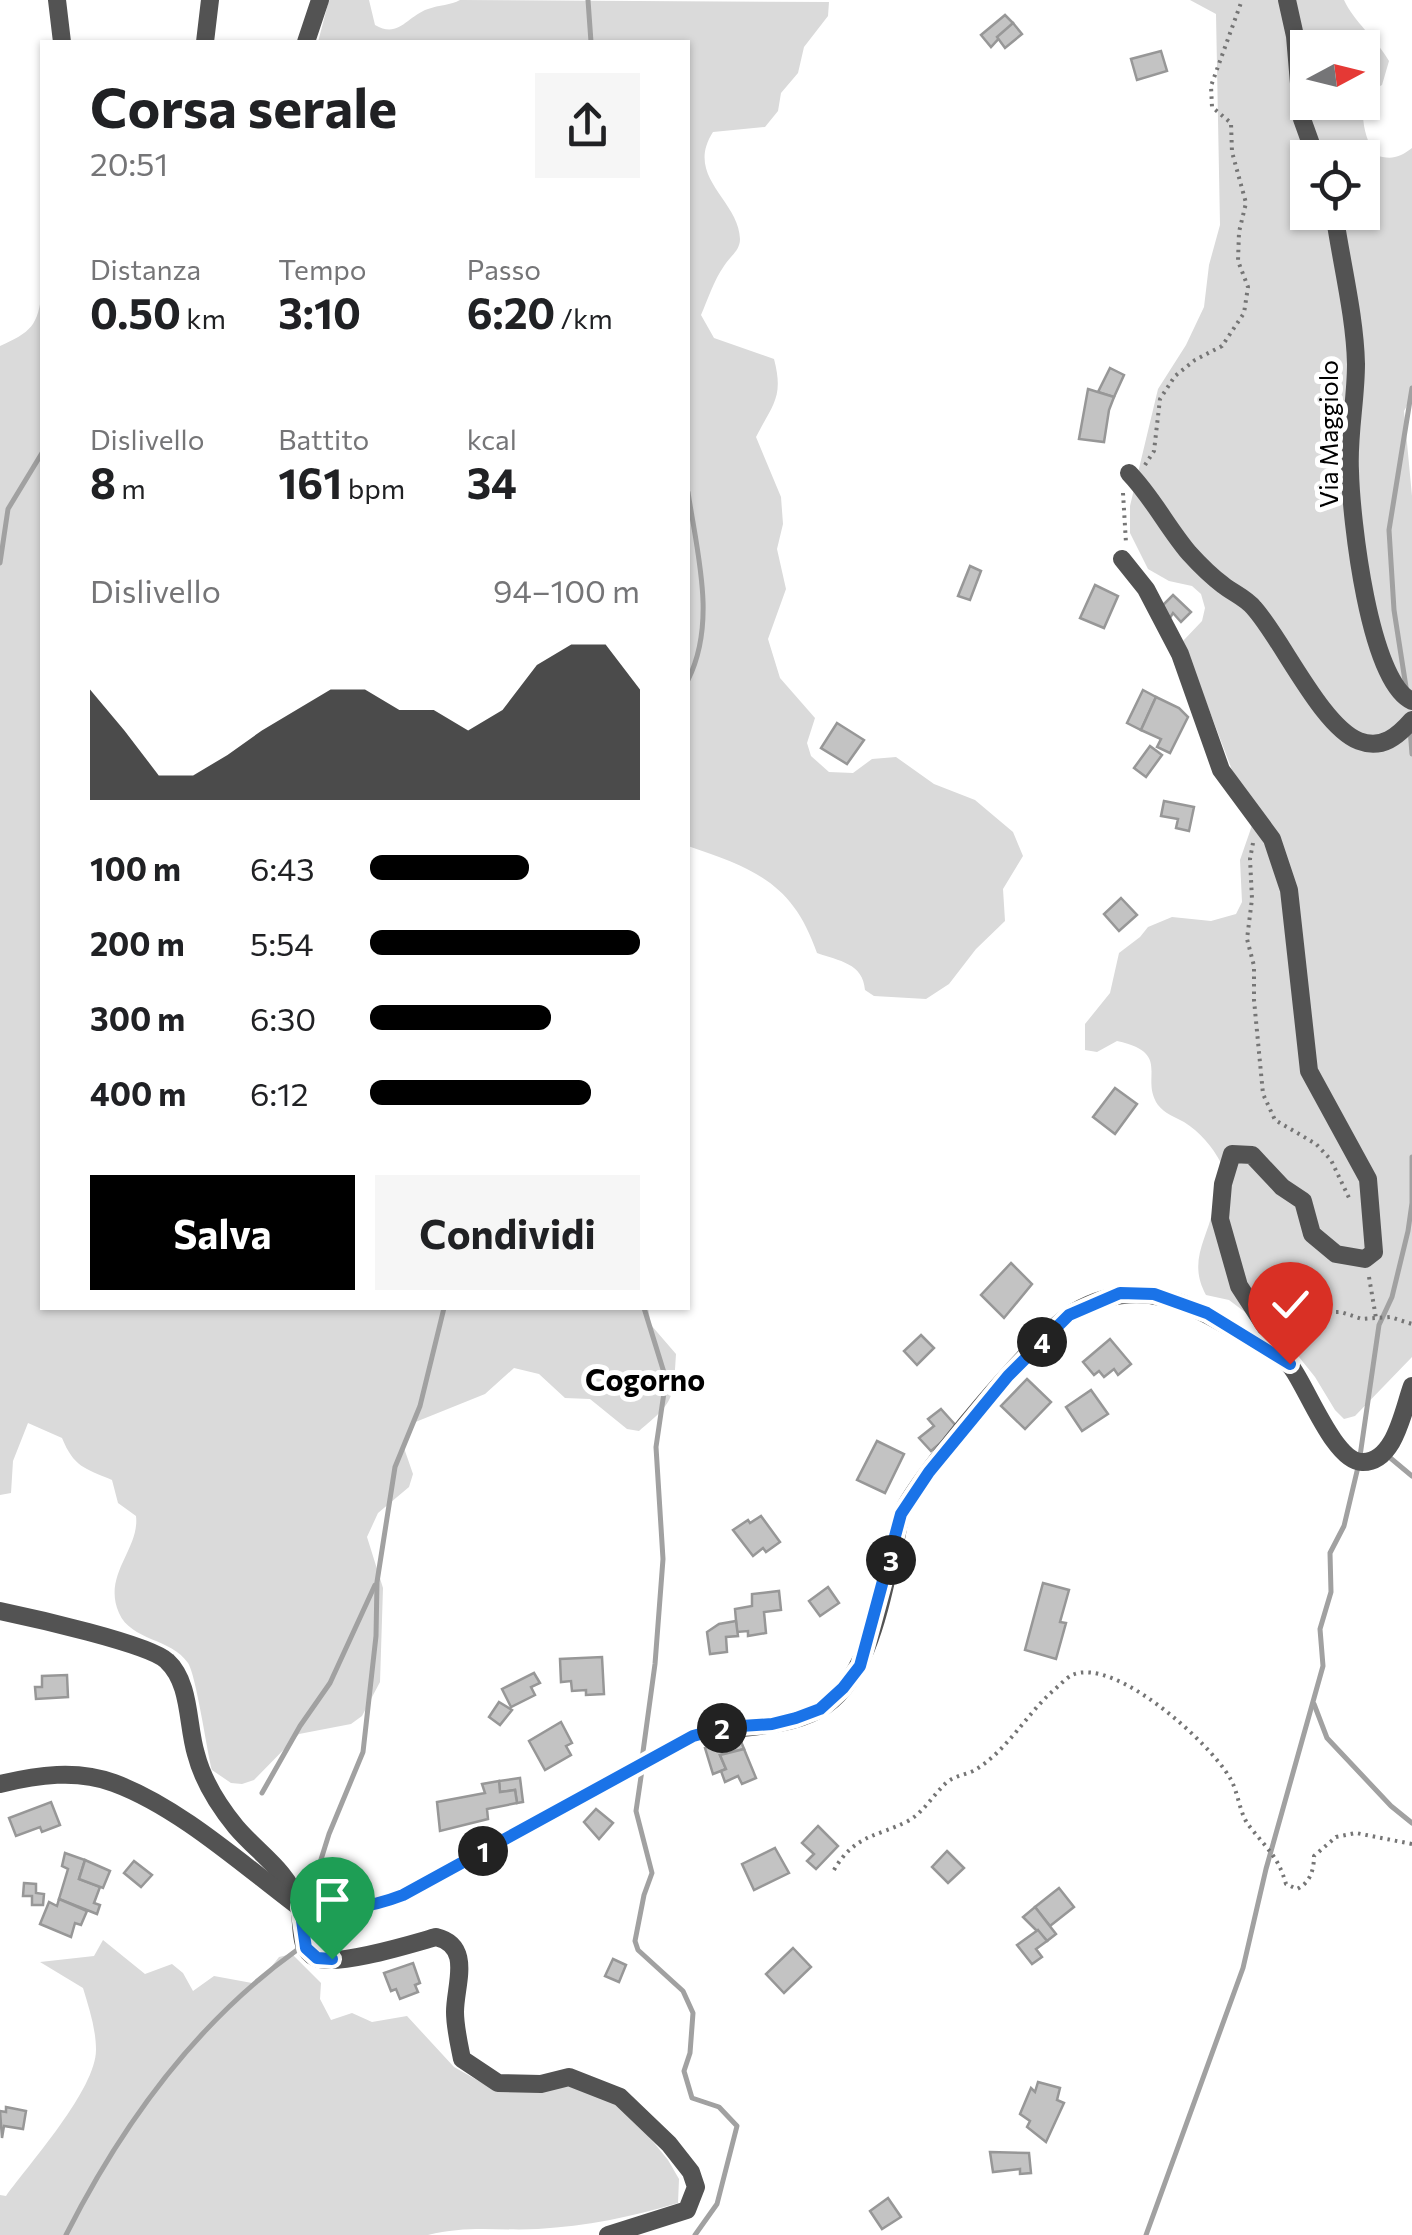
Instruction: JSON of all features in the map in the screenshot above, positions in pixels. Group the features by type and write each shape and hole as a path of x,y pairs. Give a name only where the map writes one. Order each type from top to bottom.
{"street":[{"path":"57,0 62,40"},
{"path":"205,40 210,0"},
{"path":"307,40 320,0"},
{"path":"1287,0 1295,36 1302,119 1310,140"},
{"name":"Via Maggiolo","path":"1337,230 1356,362 1350,470 1360,570 1381,660 1396,690 1412,702"},
{"path":"1125,480 1152,496 1190,555 1251,604 1309,690 1345,731 1358,740 1378,744 1396,737 1412,720"},
{"path":"1122,559 1146,589 1180,654 1220,770 1272,839 1289,890 1308,1071 1368,1179 1374,1252 1364,1259 1336,1254 1312,1234 1303,1201 1282,1187 1252,1155 1232,1154 1223,1184 1220,1219 1239,1286 1290,1364 1340,1452 1356,1462 1375,1460 1389,1448 1412,1386"},
{"path":"0,1784 38,1775 79,1775 113,1782 169,1811 300,1907 336,1910 373,1906 403,1895 693,1736 726,1727 772,1724 820,1709 860,1666 901,1514 929,1472 1008,1376 1069,1315 1120,1293 1154,1294 1207,1313 1290,1364"},
{"path":"0,1611 163,1656 174,1667 186,1696 195,1753 208,1787 236,1827 290,1882 300,1907 303,1941 310,1954 317,1958 380,1953 436,1937 450,1943 460,1964 454,2014 462,2059 498,2083 541,2084 569,2077 620,2097 669,2144 691,2172 696,2187 687,2210 608,2235"}],"path":[{"path":"1122,559 1128,538 1125,480 1144,466 1154,450 1160,399 1175,376 1222,346 1244,313 1248,287 1238,260 1246,204 1232,152 1230,123 1212,107 1212,86 1242,0"},
{"path":"1258,819 1250,858 1252,900 1247,939 1254,966 1263,1094 1275,1120 1316,1144 1331,1160 1352,1204"},
{"path":"1364,1259 1376,1318"},
{"path":"1250,1303 1266,1303 1277,1313 1340,1312 1362,1319 1390,1317 1412,1324"},
{"path":"834,1870 859,1842 907,1821 949,1780 976,1770 1011,1738 1035,1707 1072,1675 1101,1673 1141,1693 1210,1749 1232,1781 1247,1825 1280,1862 1286,1884 1297,1890 1305,1886 1314,1868 1314,1856 1336,1837 1356,1833 1412,1844"}],"shaded area":[{"path":"329,0 369,0 375,25 383,29 397,28 421,12 460,0 829,2 828,16 804,47 798,73 781,93 778,111 765,127 713,132 706,148 709,175 737,225 740,243 717,277 701,315 714,338 774,359 777,392 756,437 781,497 783,524 777,549 786,589 768,639 780,678 815,718 807,743 811,756 829,772 853,773 872,759 896,757 934,784 975,800 1013,832 1023,856 1003,889 1005,921 976,949 949,984 926,999 874,996 865,990 855,969 817,953 796,910 769,882 690,847 690,40 319,40"},
{"path":"1190,0 1344,0 1365,30 1290,30 1290,120 1363,120 1368,140 1290,140 1290,230 1380,230 1380,156 1399,156 1412,148 1412,397 1404,411 1412,496 1412,1357 1355,1416 1344,1419 1291,1347 1229,1300 1206,1295 1198,1262 1221,1163 1200,1135 1158,1105 1151,1085 1150,1059 1134,1046 1117,1041 1097,1052 1085,1050 1085,1024 1110,993 1119,953 1148,927 1172,917 1211,921 1236,914 1242,902 1240,860 1257,811 1232,770 1183,641 1202,621 1205,608 1201,594 1192,586 1169,581 1148,569 1130,533 1130,506 1158,389 1204,307 1209,265 1220,225 1216,14"},
{"path":"1380,48 1389,61 1380,86"},
{"path":"40,302 40,1310 648,1310 651,1325 676,1354 670,1398 639,1431 627,1429 590,1399 565,1398 539,1374 514,1368 485,1394 413,1423 404,1448 413,1474 409,1487 378,1513 367,1537 383,1588 380,1682 362,1716 351,1724 299,1734 254,1780 242,1784 231,1783 212,1770 188,1663 172,1649 132,1629 119,1613 115,1586 133,1540 136,1516 118,1503 112,1480 81,1465 62,1438 28,1423 13,1461 11,1493 0,1495 0,346 31,326"},
{"path":"103,1940 145,1974 172,1964 183,1973 193,1991 214,1976 258,1984 279,1957 292,1954 321,1983 320,1999 331,2020 352,2013 372,2022 407,2016 454,2067 486,2085 571,2086 625,2107 679,2179 678,2203 574,2226 470,2229 428,2235 0,2235 0,2195 6,2196 74,2105 93,2066 96,2050 83,1988 40,1962 94,1956"}],"building":[{"path":"1005,15 1013,23 991,47 981,35"},
{"path":"1013,23 1022,34 1005,48 997,37"},
{"path":"1161,51 1167,71 1137,80 1131,59"},
{"path":"1110,368 1124,375 1114,397 1098,392"},
{"path":"1088,389 1114,397 1104,442 1079,439"},
{"path":"970,566 981,571 970,600 958,596"},
{"path":"1095,585 1118,596 1104,628 1080,618"},
{"path":"1173,595 1191,612 1181,622 1173,613 1168,621 1157,611"},
{"path":"1143,690 1156,697 1141,730 1127,723"},
{"path":"1156,697 1188,717 1170,753 1157,747 1161,739 1141,730"},
{"path":"837,723 864,740 847,764 821,748"},
{"path":"1150,746 1162,755 1146,777 1134,768"},
{"path":"1164,801 1194,807 1189,831 1176,828 1178,819 1161,816"},
{"path":"1121,898 1137,915 1119,931 1104,914"},
{"path":"1115,1088 1137,1104 1115,1134 1093,1117"},
{"path":"1011,1263 1032,1284 1004,1318 981,1295"},
{"path":"921,1335 934,1348 917,1365 904,1351"},
{"path":"1110,1339 1131,1364 1118,1375 1114,1369 1104,1377 1099,1371 1094,1375 1083,1362"},
{"path":"1027,1379 1051,1402 1025,1429 1001,1406"},
{"path":"1091,1390 1108,1414 1082,1431 1066,1407"},
{"path":"941,1409 958,1428 931,1451 919,1438 934,1426 928,1419"},
{"path":"877,1441 904,1454 885,1493 857,1480"},
{"path":"761,1516 780,1542 753,1556 733,1530"},
{"path":"1043,1583 1069,1590 1060,1622 1066,1623 1056,1659 1025,1650"},
{"path":"828,1587 839,1603 820,1616 809,1601"},
{"path":"779,1591 781,1610 764,1612 766,1633 748,1636 748,1631 737,1632 735,1609 752,1606 752,1594"},
{"path":"736,1621 738,1636 726,1637 727,1652 710,1654 707,1632 719,1624"},
{"path":"602,1657 604,1694 586,1695 586,1690 572,1691 571,1681 561,1682 560,1659"},
{"path":"534,1673 540,1683 531,1687 535,1695 511,1707 502,1689"},
{"path":"67,1675 68,1697 36,1699 35,1687 42,1687 42,1676"},
{"path":"499,1702 512,1710 500,1725 489,1717"},
{"path":"561,1722 572,1743 566,1746 571,1755 545,1770 529,1741"},
{"path":"738,1734 744,1749 720,1755 726,1769 713,1774 705,1748"},
{"path":"744,1749 756,1778 742,1784 738,1776 725,1782 721,1771 726,1769 720,1755"},
{"path":"520,1778 523,1802 517,1803 515,1790 500,1792 499,1781"},
{"path":"499,1781 500,1792 515,1790 517,1803 487,1809 488,1819 440,1831 437,1802 485,1793 482,1784"},
{"path":"51,1802 60,1825 16,1836 9,1818"},
{"path":"596,1809 613,1823 599,1839 584,1822"},
{"path":"818,1826 838,1846 816,1869 807,1861 814,1854 802,1843"},
{"path":"775,1848 789,1873 754,1890 742,1864"},
{"path":"947,1851 964,1868 948,1883 932,1867"},
{"path":"65,1853 85,1860 79,1879 100,1887 94,1903 100,1905 97,1914 59,1899 68,1869 62,1866"},
{"path":"85,1860 110,1871 103,1888 79,1879"},
{"path":"134,1861 152,1875 141,1887 124,1873"},
{"path":"24,1883 36,1884 36,1893 44,1894 43,1905 32,1905 32,1896 23,1896"},
{"path":"1059,1888 1074,1907 1050,1926 1035,1907"},
{"path":"59,1899 87,1911 81,1925 75,1923 71,1937 40,1924 49,1902 57,1906"},
{"path":"1035,1907 1056,1934 1047,1941 1023,1917"},
{"path":"1038,1930 1047,1941 1036,1949 1042,1957 1032,1964 1017,1945"},
{"path":"793,1948 811,1967 784,1993 766,1974"},
{"path":"613,1959 626,1965 619,1982 605,1976"},
{"path":"413,1963 420,1983 415,1985 418,1992 400,1999 396,1989 391,1991 384,1973"},
{"path":"1038,2082 1060,2088 1057,2100 1064,2103 1046,2142 1027,2127 1030,2121 1020,2114 1031,2088 1035,2092"},
{"path":"6,2107 26,2111 23,2129 4,2126 2,2138 0,2111 6,2112"},
{"path":"990,2152 1029,2153 1031,2173 1020,2174 1020,2169 993,2172"},
{"path":"888,2198 901,2217 882,2229 870,2211"}],"waterway":[{"path":"588,0 591,40"},
{"path":"1406,687 1394,610 1389,530 1412,388"},
{"path":"0,563 8,509 40,456"},
{"path":"690,504 703,611 702,635 690,675"},
{"path":"1410,728 1412,754"},
{"path":"1360,1456 1379,1325 1392,1297 1408,1231 1412,1157"},
{"path":"307,1904 329,1834 363,1752 376,1636 377,1582 395,1467 420,1406 444,1310"},
{"path":"642,1759 655,1664 663,1559 656,1447 666,1379 645,1310"},
{"path":"1388,1456 1412,1476"},
{"path":"1146,2235 1243,1968 1266,1869 1323,1666 1320,1629 1331,1592 1330,1553 1344,1526 1358,1467"},
{"path":"262,1793 330,1683 375,1585"},
{"path":"1314,1704 1327,1738 1412,1823"},
{"path":"642,1770 636,1811 652,1873 635,1941 638,1950 683,1991 693,2013 690,2053 684,2071 692,2098 719,2107 737,2126 717,2204 695,2235"},
{"path":"66,2235 111,2154 164,2078 226,2010 297,1950 299,1944"}],"district":[{"name":"Cogorno","path":"645,1381"}],"route":[{"path":"332,1959 317,1958 306,1948 300,1907 336,1910 373,1906 403,1895 693,1736 726,1727 772,1724 820,1709 860,1666 901,1514 929,1472 1008,1376 1069,1315 1120,1293 1154,1294 1207,1313 1290,1364"}]}
